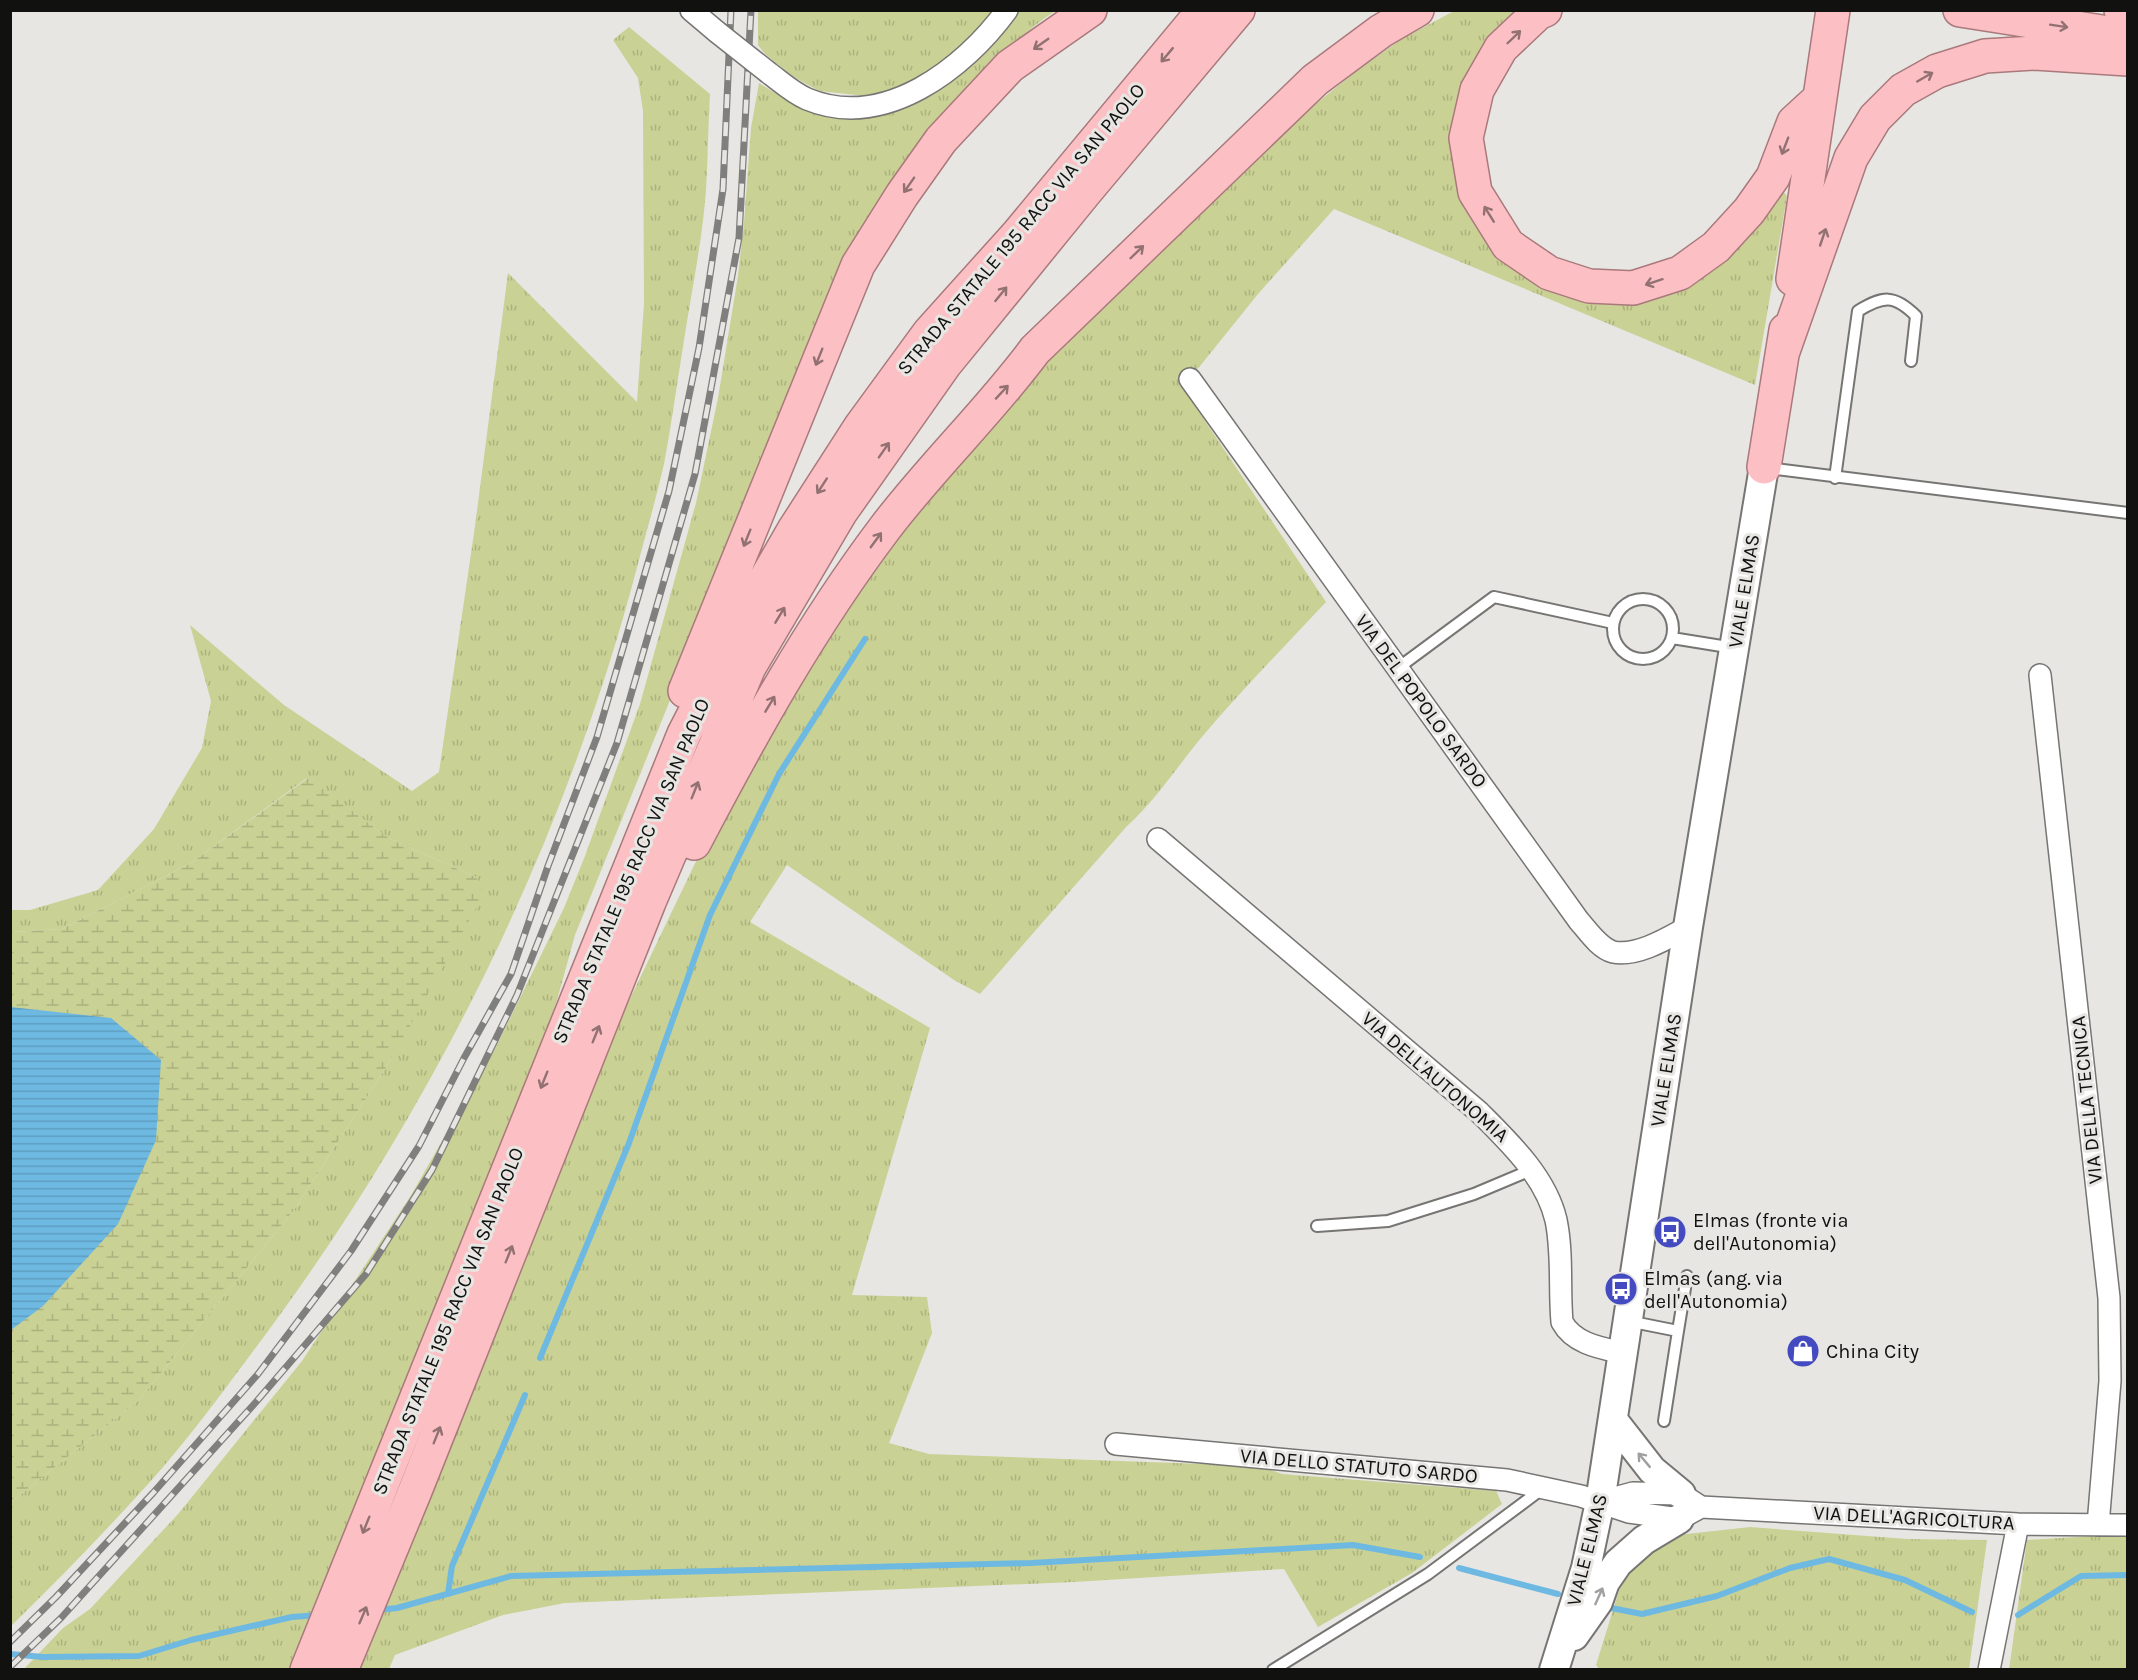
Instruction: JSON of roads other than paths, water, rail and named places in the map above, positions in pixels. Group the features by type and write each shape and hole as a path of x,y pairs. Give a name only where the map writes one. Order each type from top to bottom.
{"highway":[{"path":"684,734 683,695 858,265 902,195 941,140 1010,66 1090,10"},
{"name":"STRADA STATALE 195 RACC VIA SAN PAOLO","path":"341,1670 415,1491 684,734 794,530 861,426 929,333 1018,234 1204,10"},
{"name":"STRADA STATALE 195 RACC VIA SAN PAOLO","path":"307,1670 544,1123 649,902 749,667 840,513 945,364 1238,10"},
{"path":"649,902 678,875 740,754 837,594 886,526 976,419 1012,382 1035,350 1315,80 1381,31 1417,10"},
{"path":"1545,10 1538,13 1502,48 1477,90 1466,138 1475,192 1508,245 1549,273 1589,286 1633,288 1680,273 1716,248 1749,211 1773,177 1794,122 1818,100"},
{"path":"1764,467 1833,10"},
{"path":"1960,10 2127,36"},
{"path":"2121,10 2127,11"},
{"path":"1783,351 1851,158 1875,118 1903,90 1936,71 1985,56 2035,52 2127,59"}],"main road":[{"name":"VIALE ELMAS","path":"1555,1666 1586,1568 1600,1502 1688,927 1764,467"},
{"path":"1555,1666 1598,1602 1605,1582 1618,1563 1687,1507 1652,1470 1613,1420"}],"street":[{"path":"691,10 794,92 824,104 860,107 899,99 942,76 968,56 993,30 1007,10"},
{"name":"VIA DEL POPOLO SARDO","path":"1190,379 1579,921 1602,945 1613,952 1652,946 1688,927"},
{"name":"VIA DELLA TECNICA","path":"2040,675 2109,1298 2110,1380 2098,1525"},
{"name":"VIA DELL'AUTONOMIA","path":"1158,839 1479,1112 1518,1151 1546,1195 1556,1220 1560,1254 1562,1322 1576,1339 1623,1353"},
{"name":"VIA DELLO STATUTO SARDO","path":"1116,1444 1495,1479 1545,1487 1600,1502"},
{"name":"VIA DELL'AGRICOLTURA","path":"1600,1502 1629,1512 1687,1507 2018,1524 2127,1525"},
{"path":"1989,1670 2018,1524"}],"lane":[{"path":"1835,478 1857,311 1876,300 1892,299 1916,316 1911,361"},
{"path":"1764,467 1835,478 2127,513"},
{"path":"1398,669 1494,597 1613,623"},
{"path":"1650,600 1666,610 1671,619 1672,638 1660,654 1640,660 1630,657 1616,643 1612,633 1613,623 1617,614 1631,601 1650,600"},
{"path":"1672,638 1734,648"},
{"path":"1317,1226 1388,1221 1474,1194 1531,1170"},
{"path":"1664,1421 1687,1276"},
{"path":"1628,1321 1678,1331"},
{"path":"1273,1670 1428,1574 1545,1487"}],"water":[{"path":"11,1007 111,1018 161,1060 156,1140 118,1224 43,1306 11,1330"}],"waterway":[{"path":"540,1358 629,1143 710,915 779,774 865,639"},
{"path":"448,1594 452,1566 525,1395"},
{"path":"377,1610 397,1608 511,1576 1031,1563 1353,1545 1420,1557"},
{"path":"1606,1607 1642,1614 1717,1596 1790,1568 1829,1559 1905,1580 1972,1612"},
{"path":"1459,1568 1558,1594"},
{"path":"2018,1615 2081,1576 2128,1575"},
{"path":"10,1654 43,1657 139,1656 191,1640 292,1617 319,1615"}],"railway":[{"path":"10,1642 56,1597 153,1493 258,1374 351,1251 419,1146 464,1058 511,974 548,866 597,737 669,491 699,348 723,189 731,10"},
{"path":"10,1667 61,1618 256,1402 366,1274 432,1170 517,995 617,743 695,474 739,238 751,10"}],"place":[{"name":"Elmas (fronte via dell'Autonomia)","path":"1670,1232"},
{"name":"Elmas (ang. via dell'Autonomia)","path":"1621,1289"},
{"name":"China City","path":"1803,1351"}]}
